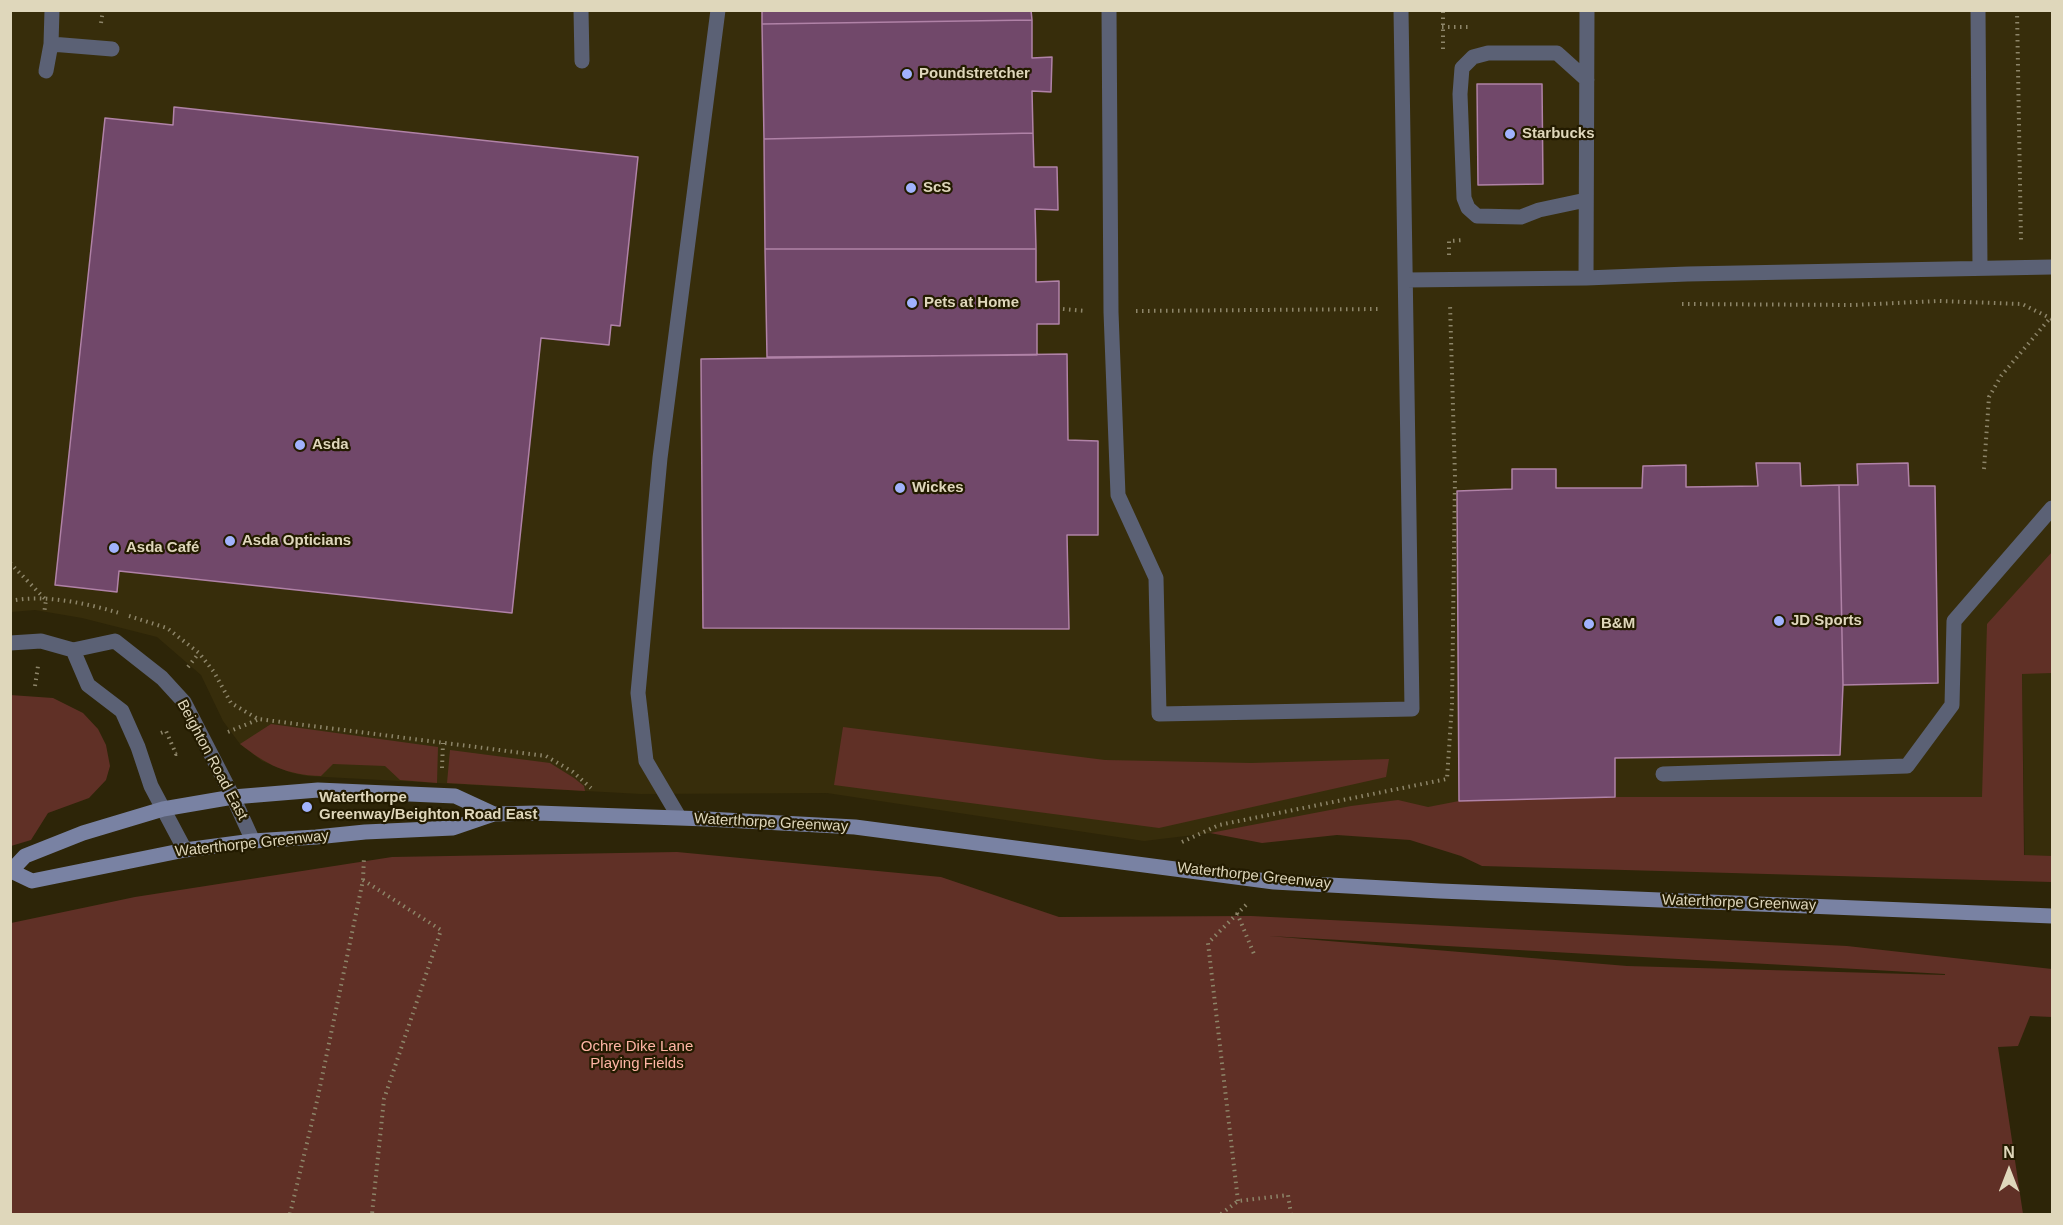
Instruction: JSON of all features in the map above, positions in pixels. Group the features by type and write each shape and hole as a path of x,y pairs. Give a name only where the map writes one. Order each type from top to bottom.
{"street":[{"path":"46,71 51,44 52,10"},
{"path":"581,10 582,61"},
{"path":"680,817 646,761 638,693 660,458 718,10"},
{"path":"1109,10 1112,312 1118,495 1156,578 1159,714 1412,709 1401,10"},
{"path":"1586,278 1587,10"},
{"path":"1978,10 1980,268"},
{"path":"51,44 112,49"},
{"path":"1586,200 1539,210 1521,217 1477,216 1468,208 1464,198 1460,94 1462,68 1473,57 1488,53 1557,53 1587,80"},
{"path":"1406,280 2052,267"},
{"path":"1663,774 1907,766 1952,705 1954,621 2052,507"},
{"name":"Beighton Road East","path":"10,643 41,641 73,650 115,641 162,678 184,702 253,841"},
{"path":"73,650 88,685 122,711 138,747 151,786 185,850"},
{"name":"Waterthorpe Greenway","path":"494,814 455,796 318,790 233,797 163,809 46,847 25,856 11,871 32,880 185,850 253,841 453,828 494,814 537,813 680,817 855,827 1274,882 2052,916"}],"path":[{"path":"2017,10 2021,268"},
{"path":"1984,469 1989,398 2001,376 2051,318"},
{"path":"10,563 46,600"},
{"path":"258,719 546,756 573,772 623,817"},
{"path":"166,731 176,754"},
{"path":"290,1215 363,880 365,832"},
{"path":"363,880 441,930 384,1099 372,1215"},
{"path":"1238,1201 1208,943 1237,913 1274,882"},
{"path":"1237,913 1254,954"},
{"path":"1221,1215 1238,1201 1288,1195 1291,1215"}],"shaded area":[{"path":"11,11 2052,11 2052,621 2008,623 2007,800 1428,807 1144,841 827,793 641,794 307,776 292,773 262,761 240,744 223,721 201,675 157,637 82,618 35,610 11,612"},
{"path":"2022,673 2052,673 2052,878 2025,879"}],"green space":[{"path":"2052,552 2052,673 2022,674 2024,855 2052,856 2052,882 1482,866 1461,856 1410,840 1337,835 1262,843 1210,833 1351,806 1398,800 1428,807 1459,801 1615,797 1982,797 1987,624"},
{"path":"10,695 53,698 83,713 98,729 106,745 110,766 106,780 89,798 48,813 31,840 11,846"},
{"path":"271,724 438,747 437,783 400,780 385,766 333,764 321,776 297,774 278,768 240,744"},
{"path":"843,727 1105,760 1251,763 1389,759 1386,777 1159,828 834,785"},
{"path":"450,750 550,763 584,786 585,791 447,783"},
{"name":"Ochre Dike Lane Playing Fields","path":"677,852 941,877 1059,917 1251,916 1847,946 2052,969 2052,1017 2030,1016 2018,1046 1998,1047 2023,1214 11,1214 11,923 135,897 392,857","holes":["1269,936 1945,974 1627,966"]}],"building":[{"path":"762,10 1031,10 1032,20 762,24"},
{"name":"Poundstretcher","path":"1032,20 1032,58 1052,57 1051,92 1032,91 1033,133 764,139 762,24"},
{"name":"Starbucks","path":"1477,84 1542,84 1543,184 1478,185"},
{"name":"Asda","path":"174,107 638,157 620,326 611,325 609,345 541,338 512,613 119,571 117,592 55,585 105,118 173,125"},
{"name":"ScS","path":"1033,133 1034,167 1057,167 1058,210 1035,209 1036,249 765,249 764,139"},
{"name":"Pets at Home","path":"765,249 1036,249 1036,282 1059,281 1059,324 1037,324 1037,355 767,357"},
{"name":"Wickes","path":"1067,354 1068,440 1098,441 1098,535 1067,535 1069,629 703,628 701,359"},
{"path":"1756,463 1800,463 1801,486 1839,485 1843,685 1840,755 1615,758 1615,797 1459,801 1457,491 1512,489 1512,469 1556,469 1556,488 1642,488 1643,466 1686,465 1686,487 1758,486"},
{"path":"1908,463 1909,486 1935,486 1938,683 1843,685 1839,485 1858,485 1857,464"}],"place":[{"name":"Poundstretcher","path":"907,74"},
{"name":"Starbucks","path":"1510,134"},
{"name":"ScS","path":"911,188"},
{"name":"Pets at Home","path":"912,303"},
{"name":"Asda","path":"300,445"},
{"name":"Wickes","path":"900,488"},
{"name":"Asda Opticians","path":"230,541"},
{"name":"Asda Café","path":"114,548"},
{"name":"JD Sports","path":"1779,621"},
{"name":"B&M","path":"1589,624"},
{"name":"Waterthorpe Greenway/Beighton Road East","path":"307,807"}]}
